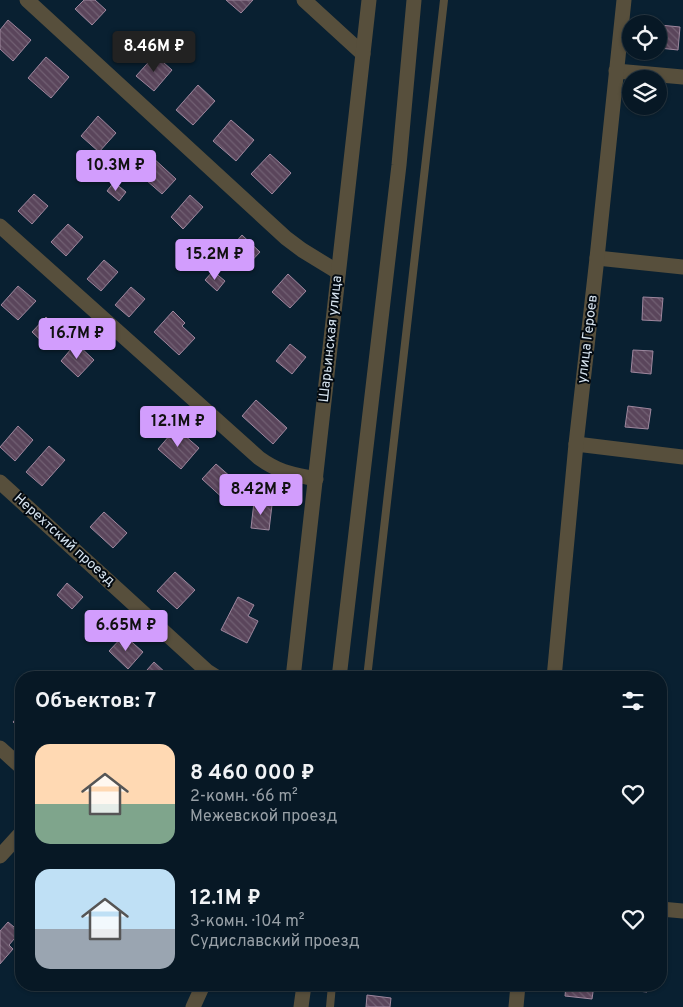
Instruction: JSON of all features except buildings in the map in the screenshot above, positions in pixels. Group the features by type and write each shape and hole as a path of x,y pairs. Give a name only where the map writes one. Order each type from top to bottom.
{"street":[{"path":"27,0 286,238 338,272"},
{"path":"304,0 363,54"},
{"name":"Шарьинская улица","path":"294,671 369,0"},
{"path":"340,671 398,165 414,0"},
{"name":"улица Героев","path":"555,671 576,444 624,0"},
{"path":"616,71 683,77"},
{"path":"0,226 259,458 284,472 316,479"},
{"path":"597,258 683,267"},
{"path":"576,444 683,457"},
{"name":"Нерехтский проезд","path":"0,482 207,671"},
{"path":"0,748 15,762"},
{"path":"0,856 15,840"},
{"path":"667,910 683,911"},
{"path":"193,1007 200,991"},
{"path":"301,1007 303,991"},
{"path":"516,1007 517,991"}],"lane":[{"path":"368,671 444,0"},
{"path":"330,1007 331,991"}]}
